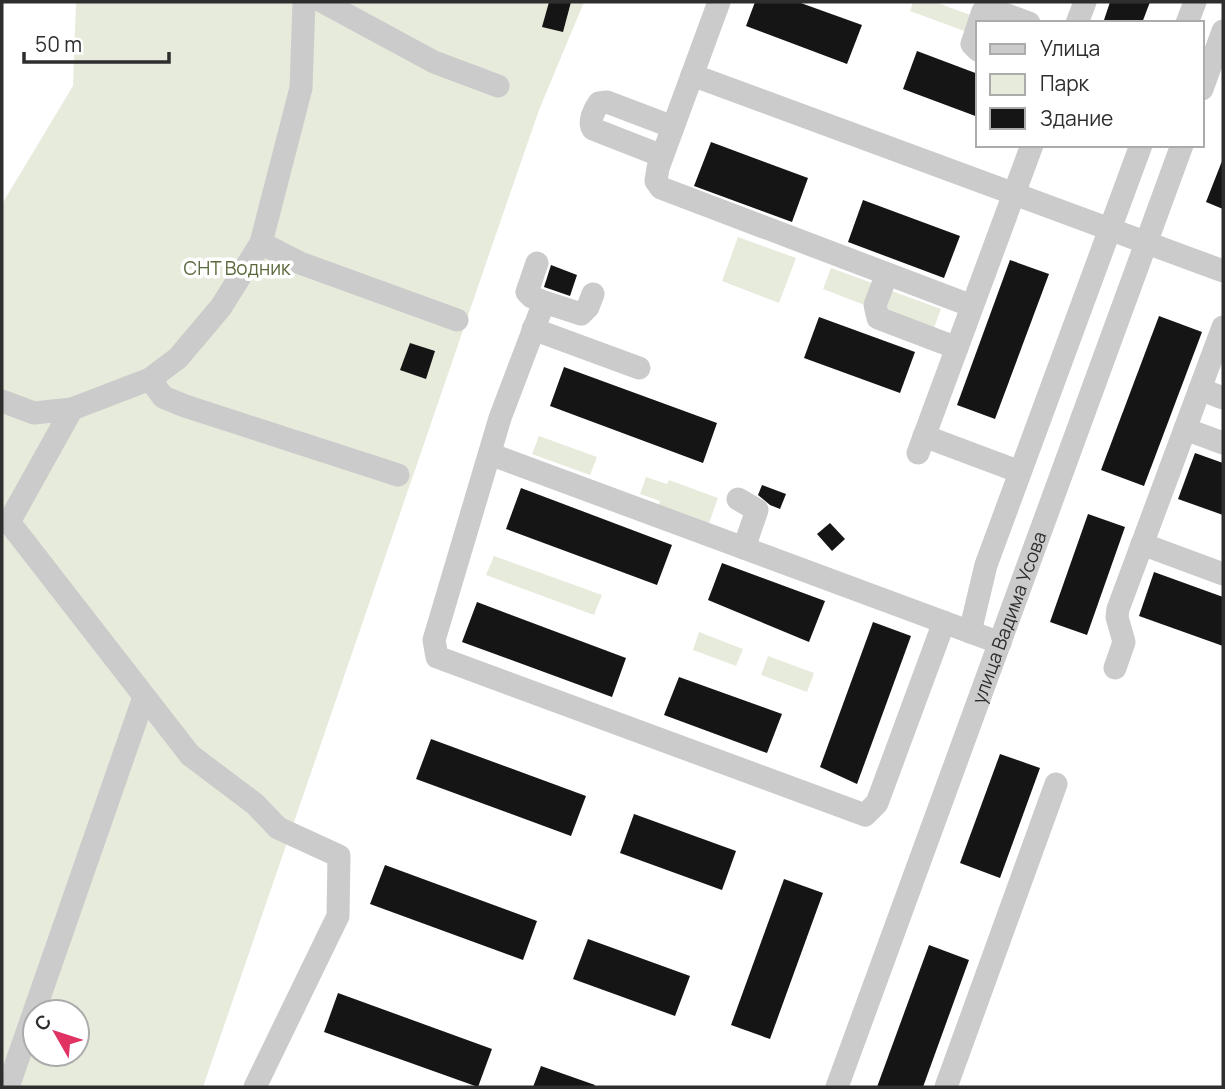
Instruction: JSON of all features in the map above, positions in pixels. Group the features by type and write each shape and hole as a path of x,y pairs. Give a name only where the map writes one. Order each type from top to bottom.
{"street":[{"path":"2,401 34,413 72,409 150,379 178,358 221,307 261,243 301,88 304,2"},
{"path":"323,2 435,62 498,86"},
{"path":"719,2 662,156 656,181 668,193 972,306"},
{"path":"1078,21 1085,2"},
{"path":"1188,21 1195,2"},
{"path":"978,21 983,11 996,11 1024,21"},
{"path":"976,26 972,44 976,48"},
{"path":"1204,83 1223,31"},
{"path":"692,75 1223,271"},
{"path":"662,156 593,129 591,121 599,103 607,102 673,127"},
{"path":"1020,472 921,444 1031,147"},
{"path":"970,632 986,565 1140,147"},
{"name":"улица Вадима Усова","path":"836,1087 1181,147"},
{"path":"261,243 300,263 457,320"},
{"path":"537,263 527,292 532,298 581,314 588,307 593,294"},
{"path":"887,274 876,304 878,318 957,348"},
{"path":"544,302 490,454 433,640 437,657 865,815 877,803 944,622"},
{"path":"1115,668 1124,642 1117,617 1118,608 1223,327"},
{"path":"533,329 639,368"},
{"path":"150,379 163,397 185,406 398,475"},
{"path":"1200,389 1223,398"},
{"path":"72,409 5,533 190,755 256,804 278,828 339,856 338,916 255,1087"},
{"path":"1185,429 1223,443"},
{"path":"490,454 1000,643"},
{"path":"738,499 757,510 744,548"},
{"path":"1142,544 1223,574"},
{"path":"8,1087 144,697"},
{"path":"946,1087 1056,784"}],"green space":[{"name":"СНТ Водник","path":"76,2 584,2 539,110 203,1087 2,1087 2,204 73,86"},
{"path":"913,2 935,2 973,16 967,32 910,11"},
{"path":"738,237 796,258 779,303 722,281"},
{"path":"831,268 875,284 867,306 823,289"},
{"path":"892,291 941,309 933,330 884,312"},
{"path":"539,436 597,457 590,475 532,454"},
{"path":"646,477 667,484 669,480 718,498 709,523 659,505 660,501 640,494"},
{"path":"494,556 602,595 594,615 486,575"},
{"path":"699,632 743,649 736,666 693,650"},
{"path":"768,656 814,673 807,692 761,675"}],"building":[{"path":"549,2 571,2 563,32 542,27"},
{"path":"755,2 798,2 862,25 847,64 746,26"},
{"path":"1110,2 1150,2 1143,21 1104,21"},
{"path":"917,51 976,73 976,116 903,89"},
{"path":"711,142 808,178 792,222 694,186"},
{"path":"1223,162 1223,209 1206,202"},
{"path":"863,200 960,236 944,278 848,242"},
{"path":"1010,260 1049,274 995,419 957,405"},
{"path":"551,265 577,275 570,296 544,287"},
{"path":"1159,316 1202,332 1144,486 1101,470"},
{"path":"819,317 915,352 900,393 804,358"},
{"path":"410,343 435,351 426,379 400,370"},
{"path":"564,367 717,423 703,463 550,406"},
{"path":"1195,453 1223,463 1223,515 1178,499"},
{"path":"762,485 786,494 780,509 758,495"},
{"path":"521,488 672,545 657,585 506,529"},
{"path":"1088,514 1125,527 1087,635 1050,622"},
{"path":"830,523 845,539 832,551 817,534"},
{"path":"722,563 825,601 809,642 708,600"},
{"path":"1154,572 1223,597 1223,646 1139,616"},
{"path":"477,602 626,658 612,697 462,642"},
{"path":"873,622 911,636 857,784 820,767"},
{"path":"679,677 782,714 767,753 664,715"},
{"path":"431,739 586,796 571,836 416,779"},
{"path":"1000,754 1040,768 1000,878 960,863"},
{"path":"634,814 736,851 722,890 620,853"},
{"path":"385,865 537,921 523,960 370,904"},
{"path":"784,879 823,893 770,1039 731,1025"},
{"path":"588,939 690,976 675,1016 573,979"},
{"path":"929,945 969,960 923,1087 877,1087"},
{"path":"338,993 492,1049 478,1087 324,1032"},
{"path":"541,1066 595,1085 533,1087"}]}
